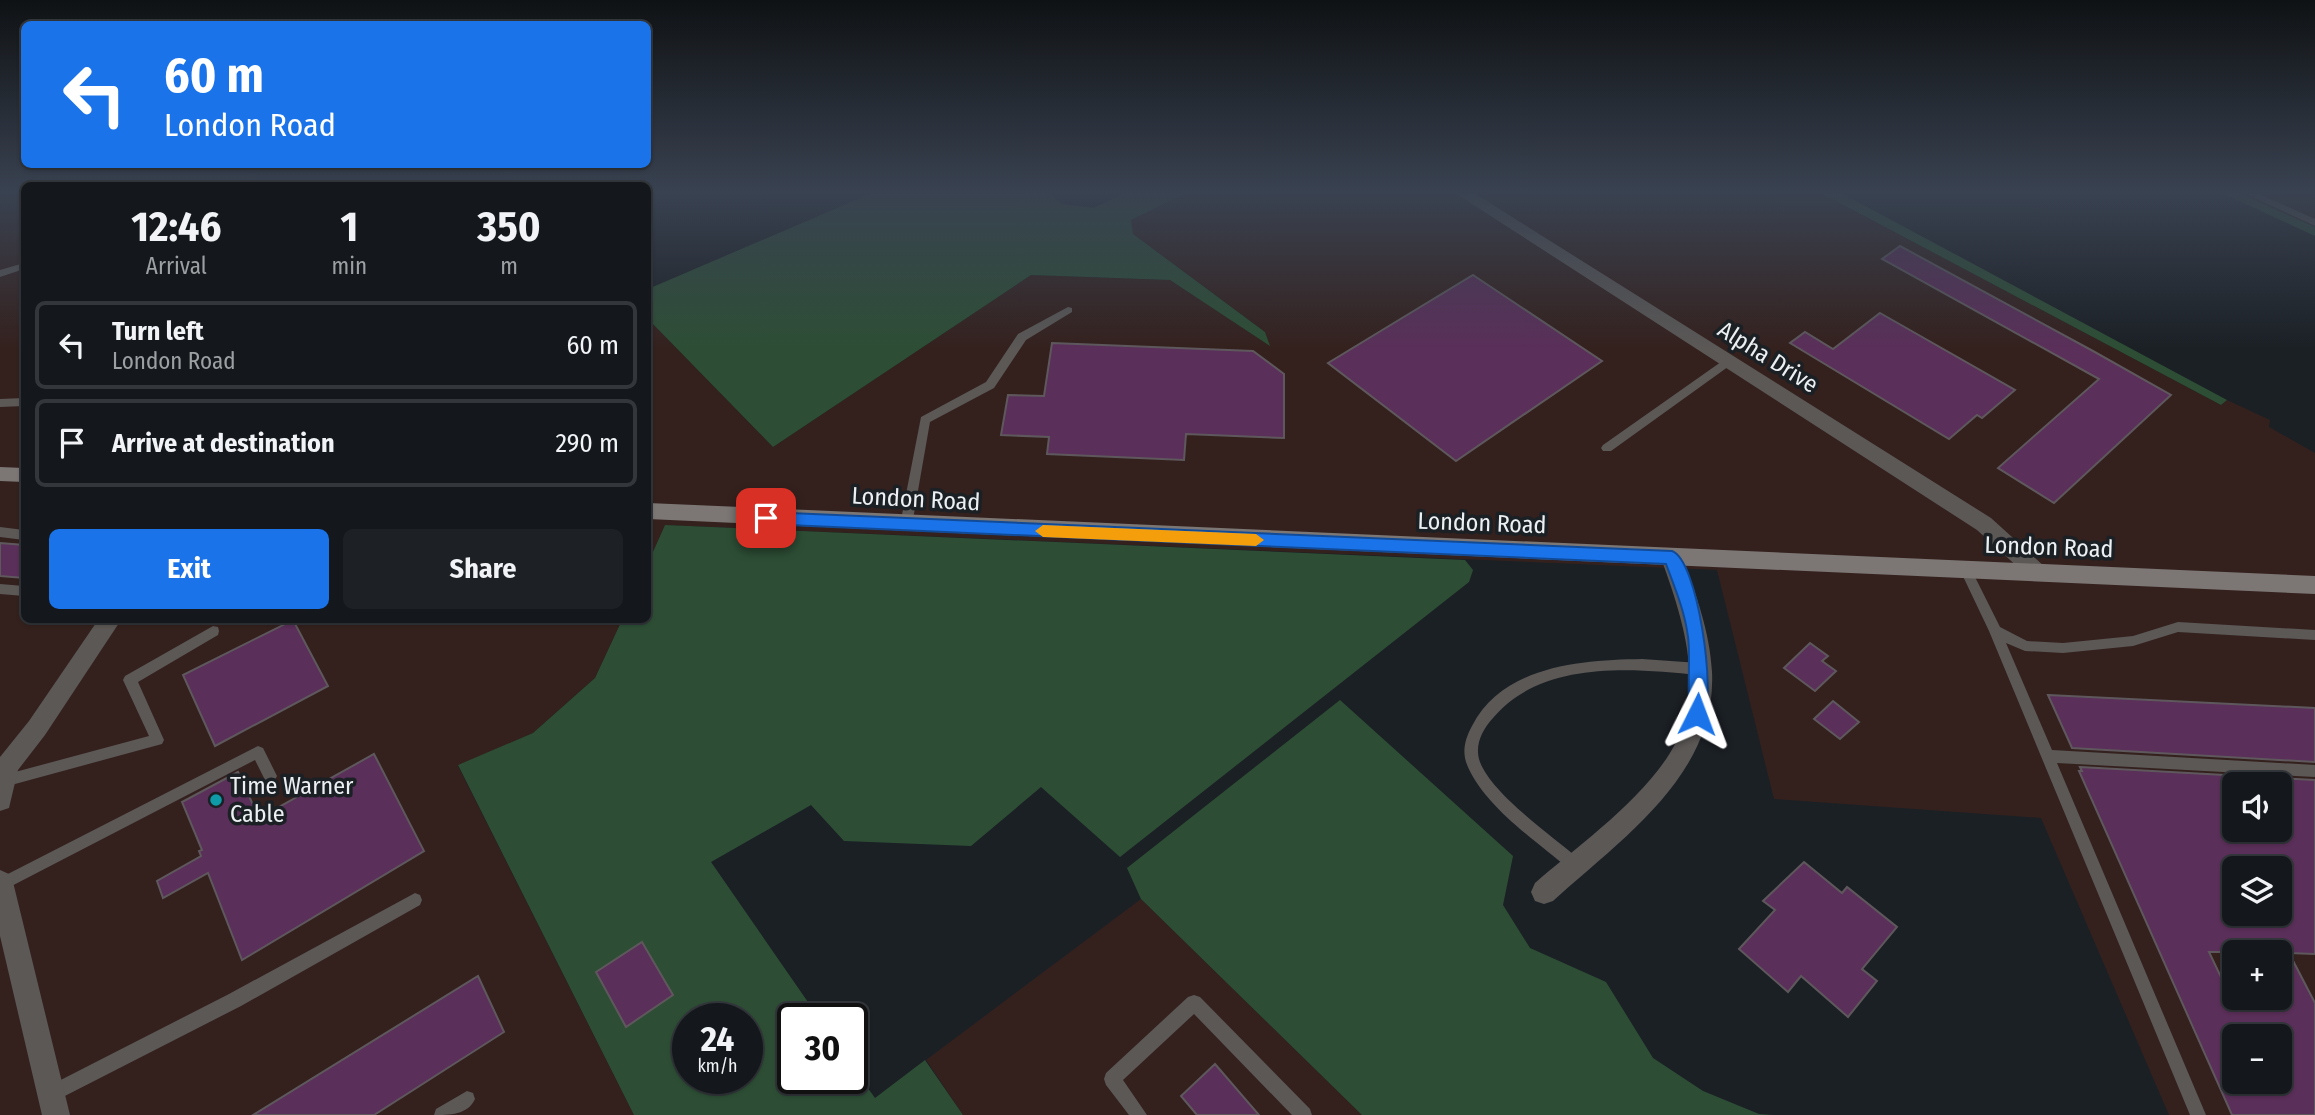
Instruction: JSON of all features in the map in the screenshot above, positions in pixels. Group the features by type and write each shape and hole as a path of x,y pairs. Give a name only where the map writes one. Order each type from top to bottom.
{"street":[{"name":"Alpha Drive","path":"1545,245 1984,524 2038,573"},
{"path":"0,474 21,475"},
{"name":"London Road","path":"651,511 2315,585"},
{"path":"1544,892 1653,792 1689,742 1697,714 1697,638 1688,598 1672,558"},
{"path":"3,778 108,623"},
{"path":"0,883 53,1105"}],"lane":[{"path":"0,274 21,267"},
{"path":"906,524 925,420 990,385 1022,337 1068,310"},
{"path":"1607,448 1728,361"},
{"path":"0,403 21,402"},
{"path":"0,533 21,535"},
{"path":"1966,570 1995,631 2198,1115"},
{"path":"0,589 21,591"},
{"path":"1995,631 2025,646 2063,648 2133,641 2178,626 2315,635"},
{"path":"3,778 157,740 130,680 213,631"},
{"path":"1574,864 1493,792 1473,762 1472,737 1489,710 1524,683 1575,667 1656,664 1699,669"},
{"path":"0,883 258,752 271,776"},
{"path":"2048,756 2315,771"},
{"path":"53,1105 415,900"},
{"path":"1139,1115 1112,1079 1194,1003 1304,1115"},
{"path":"442,1115 467,1099"}],"shaded area":[{"path":"0,245 21,245 21,623 621,623 595,678 533,733 458,766 634,1115 0,1115"},
{"path":"1148,245 1919,245 2221,405 2227,400 2270,420 2269,427 2315,453 2315,1115 2169,1115 2041,818 1774,799 1717,570 665,525 651,556 651,322 773,447 1031,275 1170,280 1269,345 1265,332"},
{"path":"1141,899 1362,1115 963,1115 926,1060"}],"green space":[{"path":"751,245 1148,245 1265,332 1270,346 1170,280 1031,275 773,447 651,322 651,288"},
{"path":"1919,245 1938,245 2227,400 2221,405"},
{"path":"665,525 1465,560 1473,570 1469,582 1120,857 1041,787 971,846 844,841 811,805 711,862 809,1003 777,1003 777,1094 868,1094 868,1088 875,1098 925,1060 963,1115 634,1115 458,765 533,733 595,678 621,623 651,623 651,556"},
{"path":"1340,700 1513,856 1503,905 1530,948 1606,982 1653,1058 1703,1091 1759,1114 1773,1115 1362,1115 1141,899 1127,868"}],"building":[{"path":"1900,246 2171,395 2054,503 1998,468 2099,379 1882,259"},
{"path":"1473,275 1602,361 1456,461 1328,363"},
{"path":"1880,313 2015,390 1982,418 1977,415 1949,439 1790,343 1805,332 1833,349"},
{"path":"1052,343 1253,351 1284,374 1284,438 1186,434 1184,460 1047,454 1049,437 1001,435 1008,395 1044,396"},
{"path":"0,543 21,545 21,578 0,576"},
{"path":"287,623 295,623 328,686 215,746 183,675"},
{"path":"1810,643 1828,656 1822,661 1836,671 1815,691 1784,668"},
{"path":"2048,695 2315,708 2315,762 2072,748"},
{"path":"1833,701 1859,722 1840,739 1814,719"},
{"path":"374,754 424,851 242,960 208,873 163,898 157,881 201,856 199,851 202,850 182,802 238,772 259,818"},
{"path":"2080,767 2222,775 2222,842 2292,842 2292,779 2315,780 2315,954 2292,953 2292,940 2222,940 2222,952 2209,952 2222,979 2222,1010 2292,1010 2292,959 2315,1003 2315,1115 2232,1115 2223,1094 2292,1094 2292,1024 2222,1024 2222,1093 2079,771 2082,771"},
{"path":"1804,862 1842,893 1847,887 1897,927 1862,969 1877,981 1848,1017 1801,976 1788,992 1739,949 1775,910 1763,901"},
{"path":"642,942 673,995 626,1027 596,972"},
{"path":"478,976 504,1032 374,1115 253,1115"},
{"path":"1215,1064 1259,1115 1197,1115 1181,1096"}],"slow traffic":[{"path":"1043,531 1256,540"}],"place":[{"name":"Time Warner Cable","path":"216,800"}],"route":[{"path":"766,518 1672,558 1688,598 1697,638 1700,694 1697,714"}]}
